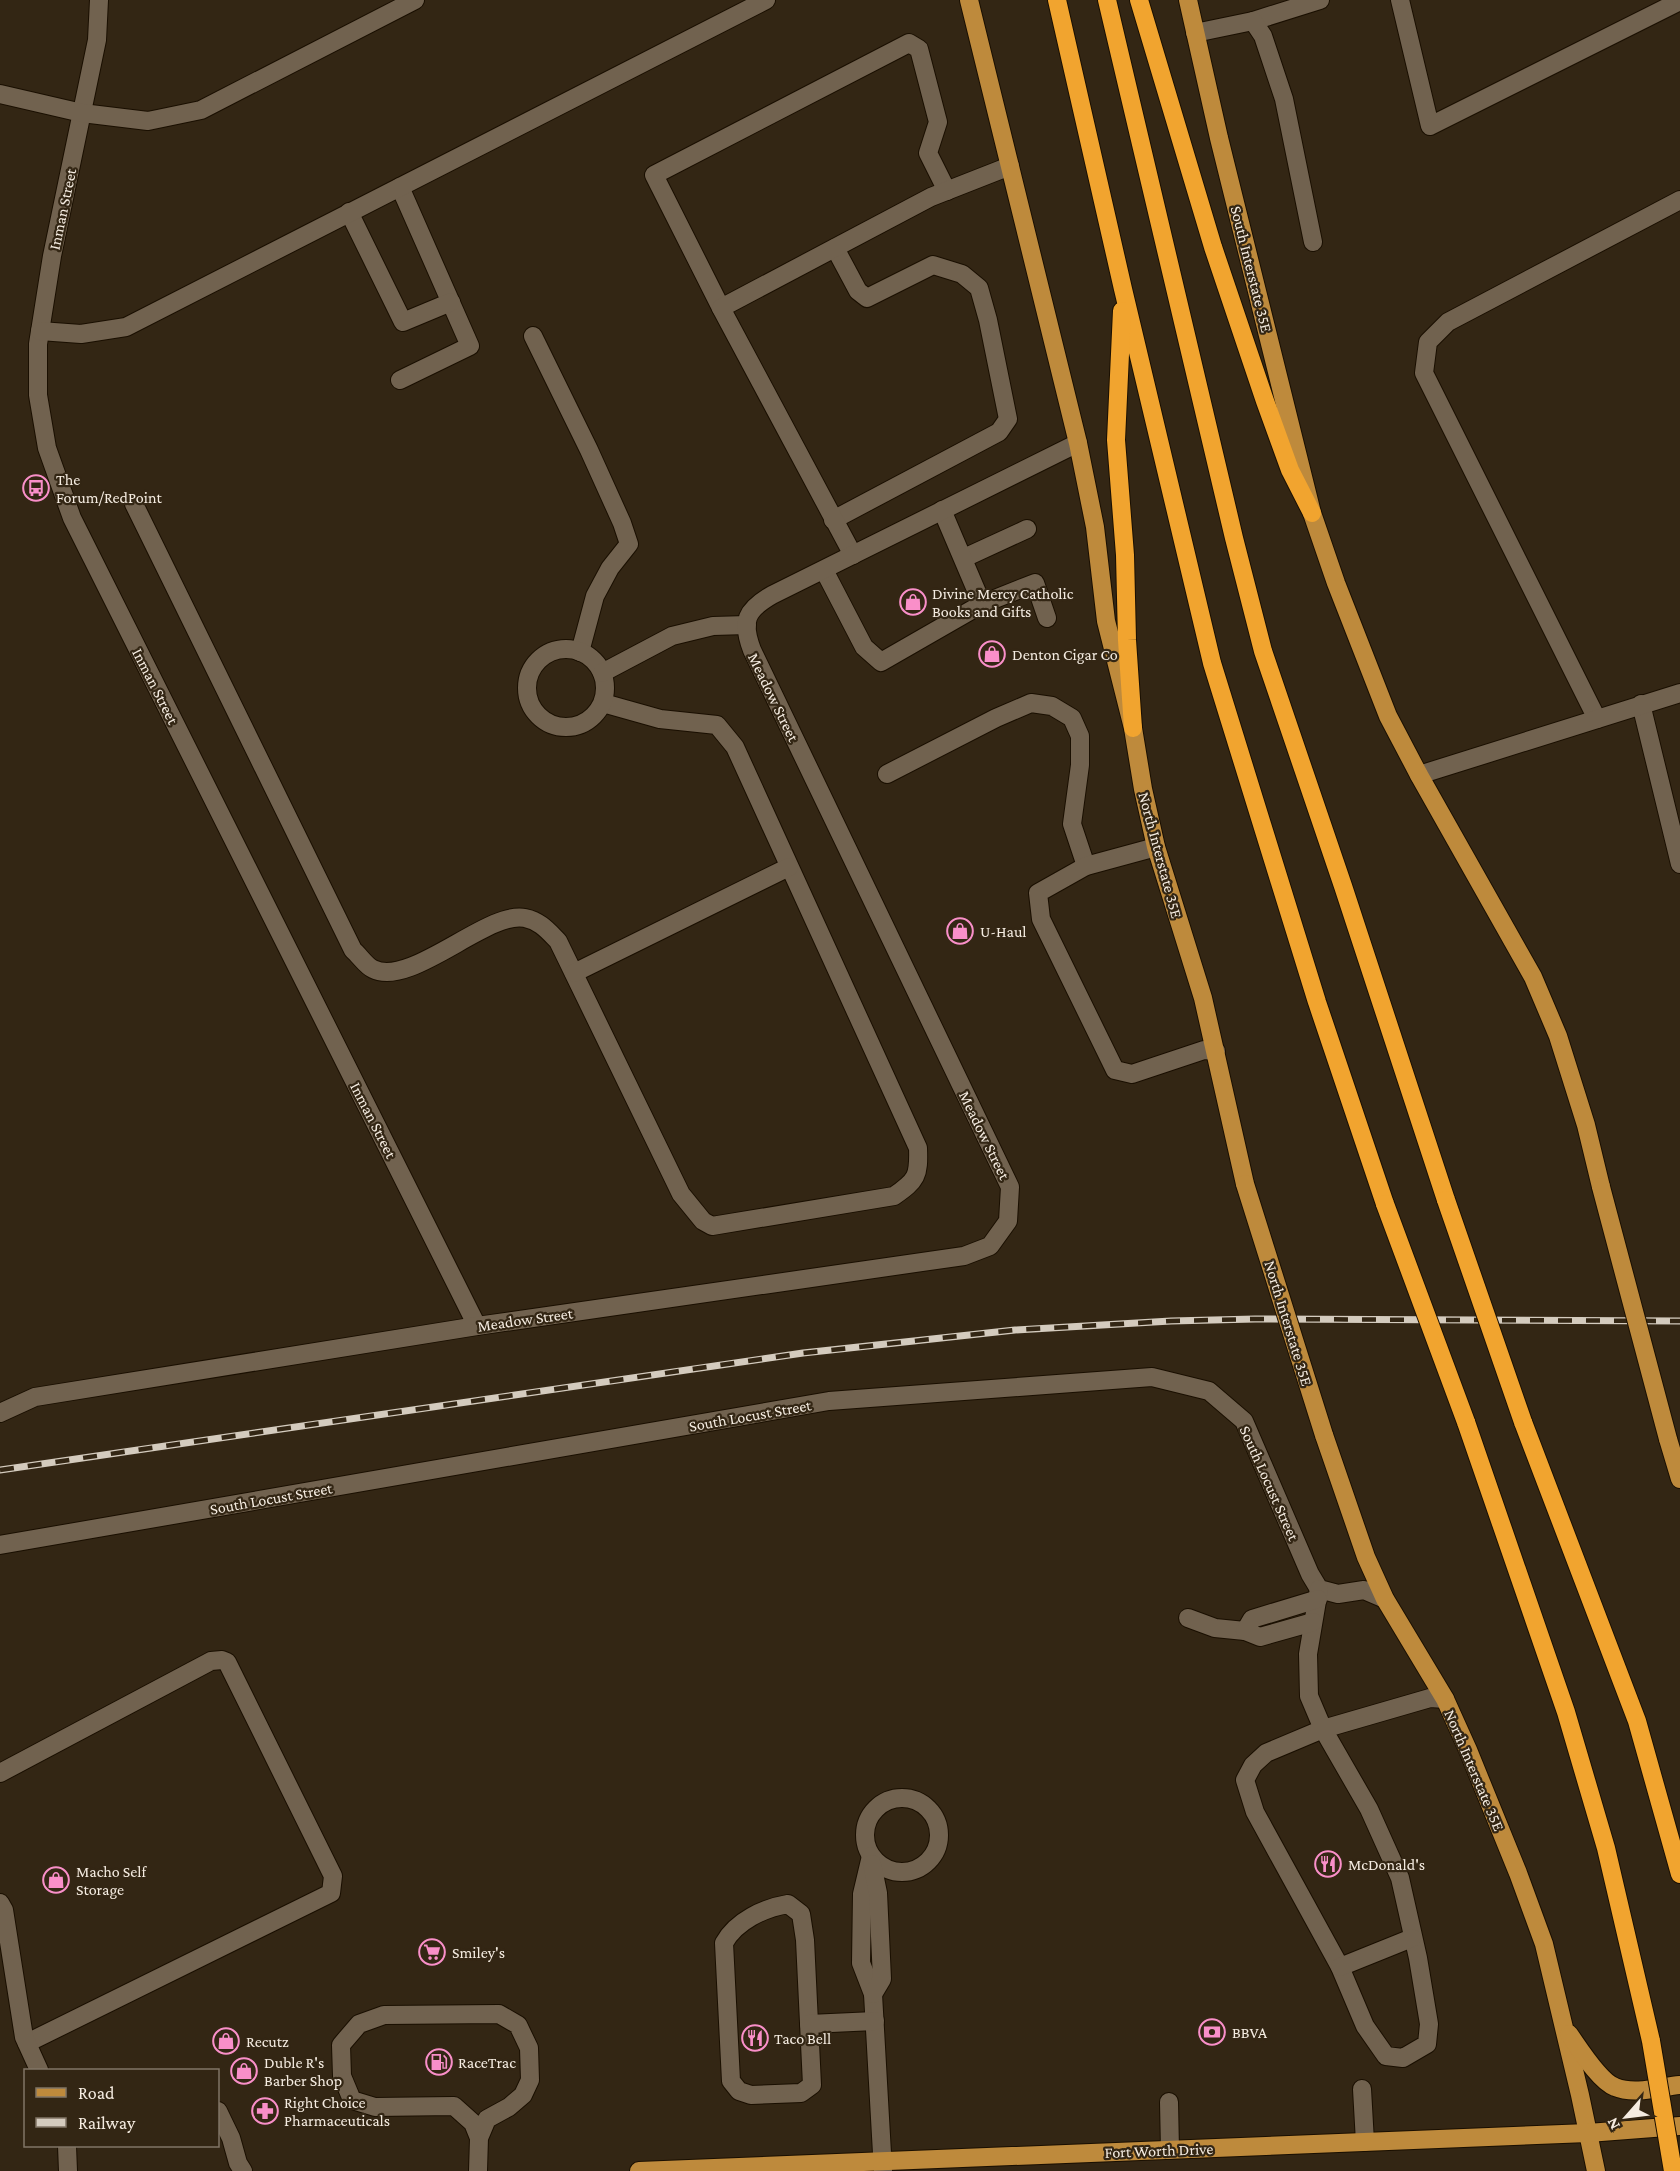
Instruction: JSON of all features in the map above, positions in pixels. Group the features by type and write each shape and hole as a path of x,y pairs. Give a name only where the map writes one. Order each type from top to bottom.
{"highway":[{"path":"1057,0 1212,663 1317,1002 1385,1204 1466,1422 1566,1712 1606,1848 1651,2041 1673,2171"},
{"path":"1107,0 1234,538 1263,651 1347,897 1446,1200 1523,1422 1637,1721 1680,1874"},
{"path":"1139,0 1214,247 1254,368 1290,470 1312,513"},
{"path":"1123,289 1116,440 1125,555 1127,640 1133,728"}],"main road":[{"path":"969,0 1078,443"},
{"name":"South Interstate 35E","path":"1188,0 1312,513 1388,716 1419,775"},
{"name":"North Interstate 35E","path":"1078,443 1095,527 1106,621 1133,728 1156,847 1203,998 1245,1184 1324,1435 1366,1557 1385,1599 1445,1699 1518,1873 1544,1944 1596,2171"},
{"path":"1419,775 1533,977 1558,1036 1586,1125 1680,1479"},
{"path":"1562,2023 1589,2064 1613,2087 1632,2091 1680,2085"},
{"name":"Fort Worth Drive","path":"639,2171 882,2166 1170,2150 1588,2133 1680,2126"}],"street":[{"name":"Inman Street","path":"99,0 97,40 52,256 38,344 38,395 47,448 72,518 477,1326"},
{"path":"0,94 82,113 148,121 201,110 415,0"},
{"path":"40,331 81,334 126,327 766,0"},
{"path":"1195,33 1253,21 1320,0"},
{"path":"1400,0 1430,126 1680,1"},
{"path":"1253,21 1263,36 1284,99 1313,242"},
{"path":"852,555 721,308 654,175 909,43 919,50 938,123 928,153 947,191"},
{"path":"721,308 931,198 1010,166"},
{"path":"400,187 470,346 400,380"},
{"path":"1597,719 1424,373 1428,342 1448,322 1680,200"},
{"path":"350,212 404,322 450,302"},
{"path":"833,520 999,432 1008,419 988,320 979,288 962,274 933,265 867,298 858,291 835,248"},
{"path":"533,336 618,513 629,544 610,568 596,596 580,652"},
{"path":"602,673 672,636 713,626 747,625 748,615 756,604 1078,443"},
{"path":"134,504 353,950 373,969 390,972 410,968 501,921 522,917 541,923 558,941 681,1194 703,1221 712,1226 894,1196 910,1185 918,1169 918,1148 735,747 717,725 660,719 603,703"},
{"path":"942,510 982,604"},
{"path":"964,558 1027,529"},
{"path":"824,570 864,647 881,662 982,604 1035,583 1047,618"},
{"name":"Meadow Street","path":"0,1413 35,1397 477,1326 964,1256 990,1246 1008,1221 1010,1187 752,650 747,638 747,625"},
{"path":"565,649 580,652 593,660 602,673 605,688 603,703 594,716 582,725 567,728 552,725 539,717 530,704 526,689 529,674 537,661 550,652 565,649"},
{"path":"1419,775 1680,693"},
{"path":"887,774 996,718 1031,703 1052,706 1071,718 1080,736 1080,765 1072,824 1086,866"},
{"path":"1641,704 1680,864"},
{"path":"1156,847 1086,866 1038,893 1041,919 1115,1070 1131,1074 1204,1050 1216,1051"},
{"path":"574,974 789,867"},
{"name":"South Locust Street","path":"0,1545 829,1401 1152,1377 1209,1391 1244,1421 1318,1594"},
{"path":"1245,1631 1252,1619 1318,1594 1364,1590 1385,1599"},
{"path":"1318,1594 1308,1654 1309,1696 1323,1729 1369,1809 1400,1878 1429,2024 1427,2044 1403,2058 1386,2056 1365,2025 1340,1967 1256,1812 1245,1780 1252,1765 1266,1753 1323,1729 1430,1698 1445,1699"},
{"path":"1188,1618 1215,1628 1245,1631 1260,1637 1313,1622"},
{"path":"0,1773 211,1661 222,1660 227,1662 333,1876 331,1893 27,2043"},
{"path":"871,1856 889,1870 912,1871 922,1867 931,1859 939,1837 932,1815 914,1800 902,1798 881,1805 868,1821 866,1831 866,1844 871,1856 862,1894 861,1963 873,1994 882,2166"},
{"path":"0,1903 4,1910 24,2037 39,2069"},
{"path":"788,1904 801,1914 805,1940 809,2024 812,2085 801,2093 751,2095 739,2091 731,2081 724,1943 730,1931 775,1906 788,1904"},
{"path":"1340,1967 1412,1938"},
{"path":"478,2171 479,2138 487,2118 509,2107 523,2095 530,2080 529,2048 518,2025 498,2014 384,2015 359,2025 341,2045 342,2076 352,2100 375,2107 454,2106 473,2123 479,2138"},
{"path":"809,2024 874,2021"},
{"path":"1362,2089 1365,2142"},
{"path":"1169,2102 1170,2150"},
{"path":"219,2113 243,2171"},
{"path":"67,2147 68,2171"}],"railway":[{"path":"0,1470 803,1353 1015,1330 1171,1321 1255,1319 1680,1321"}],"place":[{"name":"The Forum/RedPoint","path":"36,488"},
{"name":"Divine Mercy Catholic Books and Gifts","path":"913,602"},
{"name":"Denton Cigar Co","path":"992,654"},
{"name":"U-Haul","path":"960,931"},
{"name":"McDonald's","path":"1328,1864"},
{"name":"Macho Self Storage","path":"56,1880"},
{"name":"Smiley's","path":"432,1952"},
{"name":"BBVA","path":"1212,2032"},
{"name":"Taco Bell","path":"755,2038"},
{"name":"Recutz","path":"226,2041"},
{"name":"RaceTrac","path":"439,2062"},
{"name":"Duble R's Barber Shop","path":"244,2071"},
{"name":"Right Choice Pharmaceuticals","path":"265,2111"}]}
